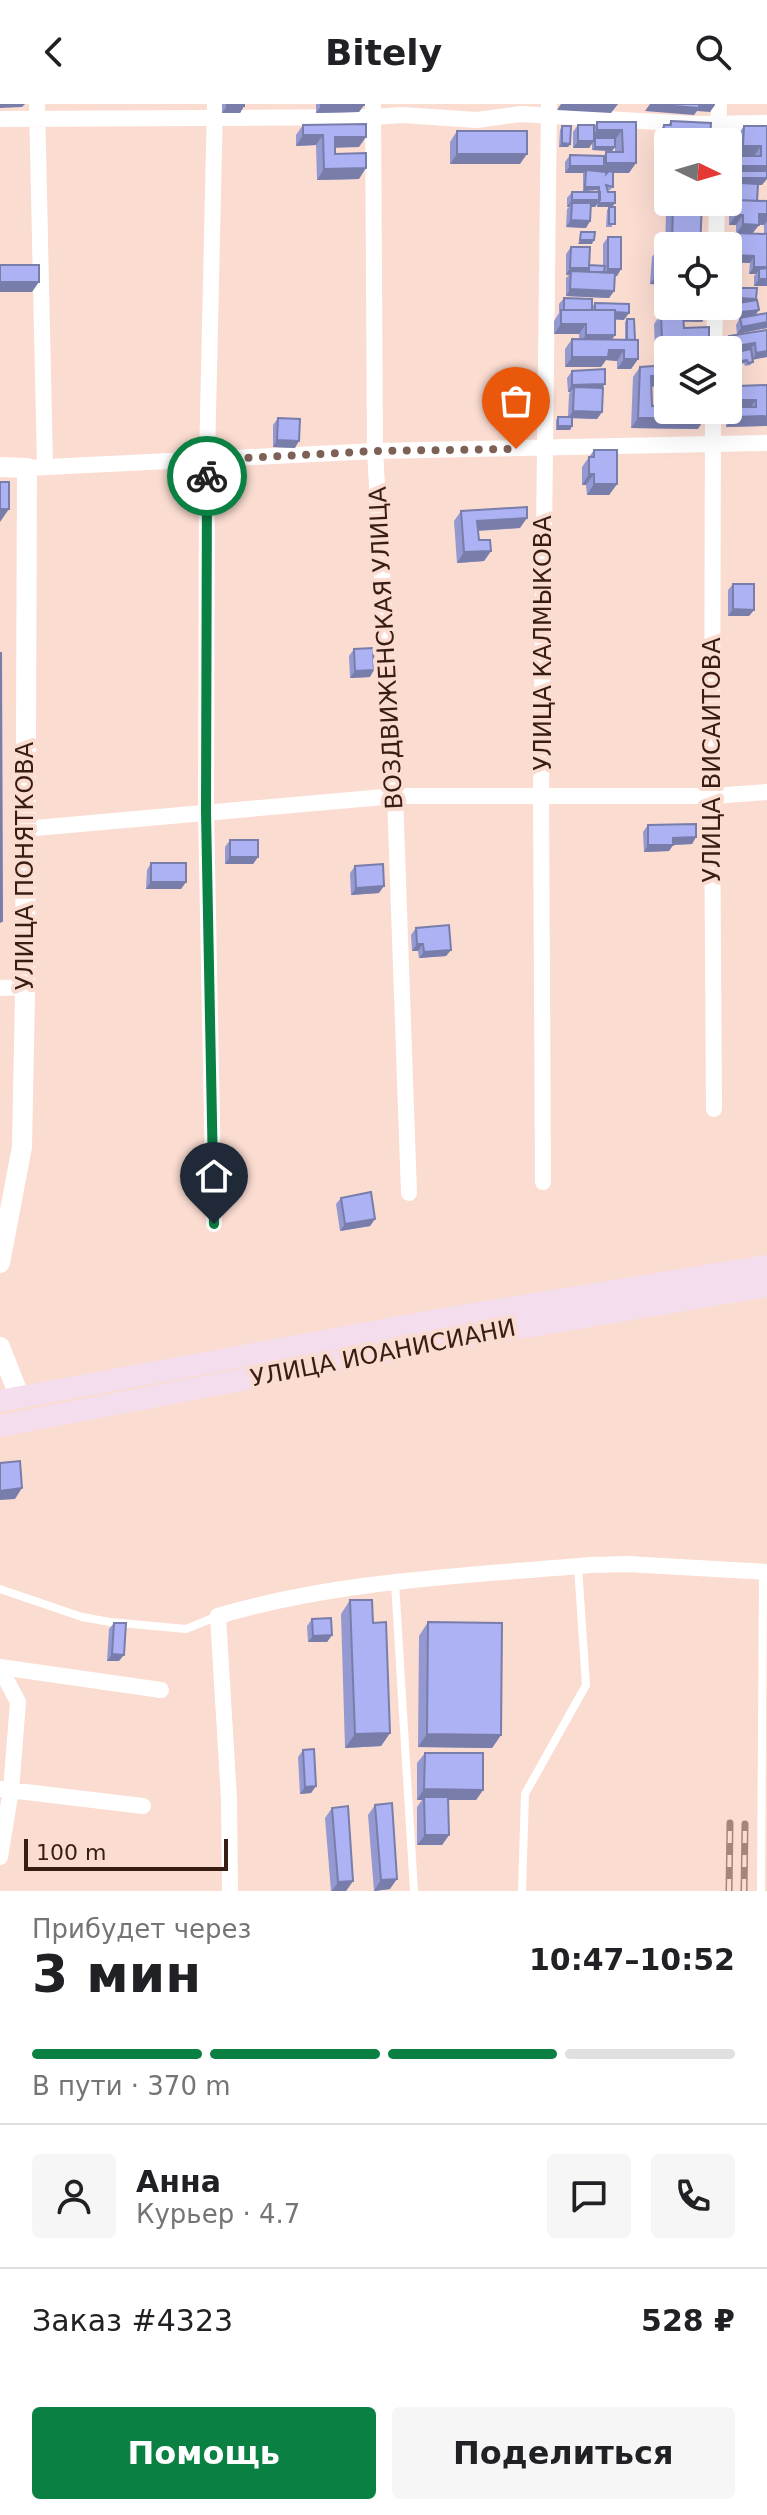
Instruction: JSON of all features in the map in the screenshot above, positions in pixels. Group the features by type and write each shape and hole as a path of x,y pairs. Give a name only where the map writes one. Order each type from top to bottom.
{"main road":[{"name":"УЛИЦА ИОАНИСИАНИ","path":"10,1400 443,1319 767,1266"},
{"name":"УЛИЦА ИОАНИСИАНИ","path":"5,1425 465,1337 767,1286"},
{"path":"5,1425 10,1400 41,1418"}],"street":[{"path":"719,104 719,128"},
{"path":"0,119 37,111 373,111 477,120 549,110 692,124 767,123"},
{"name":"УЛИЦА КАЛМЫКОВА","path":"543,1182 541,795 549,110"},
{"name":"УЛИЦА ПОНЯТКОВА","path":"0,1263 22,1147 24,829 36,467 37,111"},
{"name":"ВОЗДВИЖЕНСКАЯ УЛИЦА","path":"373,111 375,451 395,796 409,1193"},
{"path":"214,1224 206,812 207,460 215,112"},
{"name":"УЛИЦА ВИСАИТОВА","path":"713,424 714,1109"},
{"path":"0,467 375,451 767,443"},
{"path":"24,829 395,796 712,796 767,792"},
{"path":"0,988 25,987"},
{"path":"0,1347 10,1400"},
{"path":"230,1891 229,1799 218,1616 264,1602 395,1583 578,1566 627,1564 765,1572"},
{"path":"0,1668 161,1690"},
{"path":"0,1668 18,1702 0,1857"},
{"path":"6,1790 143,1806"}],"lane":[{"path":"522,1891 525,1794 586,1685 578,1566"},
{"path":"761,1891 765,1572"},
{"path":"395,1583 414,1891"},
{"path":"0,1589 82,1617 110,1622 186,1629 218,1616"}],"building":[{"path":"364,104 364,105 321,106"},
{"path":"650,104 699,104 699,108"},
{"path":"671,121 711,123 711,128 664,128 664,125 671,125"},
{"path":"597,122 636,122 636,163 606,163 606,152 623,152 622,130 597,130"},
{"path":"366,124 366,137 335,137 335,154 366,153 366,168 324,169 323,135 303,135 303,125"},
{"path":"578,125 594,125 594,141 578,141"},
{"path":"562,126 571,126 570,144 562,143"},
{"path":"744,126 767,126 767,166 742,166 742,156 761,156 761,146 743,146"},
{"path":"457,131 527,131 527,154 457,154"},
{"path":"595,138 615,138 615,147 595,147"},
{"path":"570,155 604,156 604,166 570,166"},
{"path":"586,170 606,174 613,172 613,187 606,185 608,192 615,192 615,203 599,203 599,187 585,187"},
{"path":"742,171 767,171 767,178 742,178"},
{"path":"742,183 758,184 757,201 742,200"},
{"path":"572,192 600,192 600,200 572,200"},
{"path":"742,200 767,201 767,214 759,214 759,225 743,224"},
{"path":"572,203 591,203 590,221 571,220"},
{"path":"609,207 615,207 615,224 609,224"},
{"path":"673,216 701,216 701,232 672,232"},
{"path":"581,232 595,232 594,240 580,240"},
{"path":"742,233 767,234 767,267 754,267 754,256 742,255"},
{"path":"608,237 621,237 621,269 608,269"},
{"path":"571,247 590,247 589,268 570,268"},
{"path":"0,265 39,265 39,282 0,282"},
{"path":"589,265 605,266 604,272 589,272"},
{"path":"767,268 767,279 759,279 759,269"},
{"path":"571,271 615,273 614,291 570,289"},
{"path":"742,288 757,288 756,299 742,298"},
{"path":"564,298 592,299 592,310 564,310"},
{"path":"757,300 759,310 742,312 742,302"},
{"path":"595,303 629,304 629,313 595,310"},
{"path":"561,310 615,310 615,335 586,335 586,324 561,324"},
{"path":"767,313 767,322 742,327 742,318"},
{"path":"627,319 634,319 635,340 627,340"},
{"path":"661,320 683,320 684,328 709,327 709,336 662,336"},
{"path":"767,330 767,351 756,353 755,343 742,345 742,336 729,336"},
{"path":"572,339 638,340 638,359 624,359 624,350 609,350 608,357 572,357"},
{"path":"751,349 753,362 742,361 742,351"},
{"path":"654,366 654,376 651,376 654,418 638,418 640,367"},
{"path":"605,369 605,384 572,385 572,371"},
{"path":"767,385 767,416 742,417 742,407 756,407 756,400 742,400 742,386"},
{"path":"574,387 603,388 602,412 573,411"},
{"path":"558,417 572,417 572,426 558,426"},
{"path":"278,418 300,419 299,441 277,440"},
{"path":"594,450 617,450 617,484 594,484 594,474 589,474 589,457 594,457"},
{"path":"0,482 9,482 9,509 0,509"},
{"path":"527,507 527,518 477,521 479,540 490,540 491,551 464,552 461,511"},
{"path":"733,584 754,584 754,610 733,609"},
{"path":"373,648 374,670 355,671 354,649"},
{"path":"0,653 2,921 0,922"},
{"path":"696,824 696,837 673,838 673,845 648,845 648,825"},
{"path":"230,840 258,840 258,857 230,857"},
{"path":"151,863 186,863 186,882 151,882"},
{"path":"383,864 384,886 356,888 355,866"},
{"path":"449,925 451,950 424,952 423,944 417,944 416,928"},
{"path":"371,1192 375,1219 345,1224 341,1198"},
{"path":"20,1461 22,1488 0,1491 0,1463"},
{"path":"350,1600 372,1600 373,1623 386,1622 390,1733 355,1734"},
{"path":"331,1618 332,1635 313,1636 312,1619"},
{"path":"428,1622 502,1623 501,1735 427,1734"},
{"path":"114,1623 126,1623 124,1655 112,1654"},
{"path":"314,1749 316,1786 305,1787 303,1750"},
{"path":"425,1753 483,1753 483,1790 424,1789"},
{"path":"424,1797 448,1797 449,1835 425,1835"},
{"path":"392,1803 397,1879 381,1880 375,1805"},
{"path":"348,1806 353,1881 338,1882 332,1808"}],"railway":[{"path":"729,1891 730,1823"},
{"path":"744,1891 745,1824"}],"way so far":[{"path":"207,476 207,460 375,451 516,449"}],"route":[{"path":"207,476 206,812 214,1224"}]}
